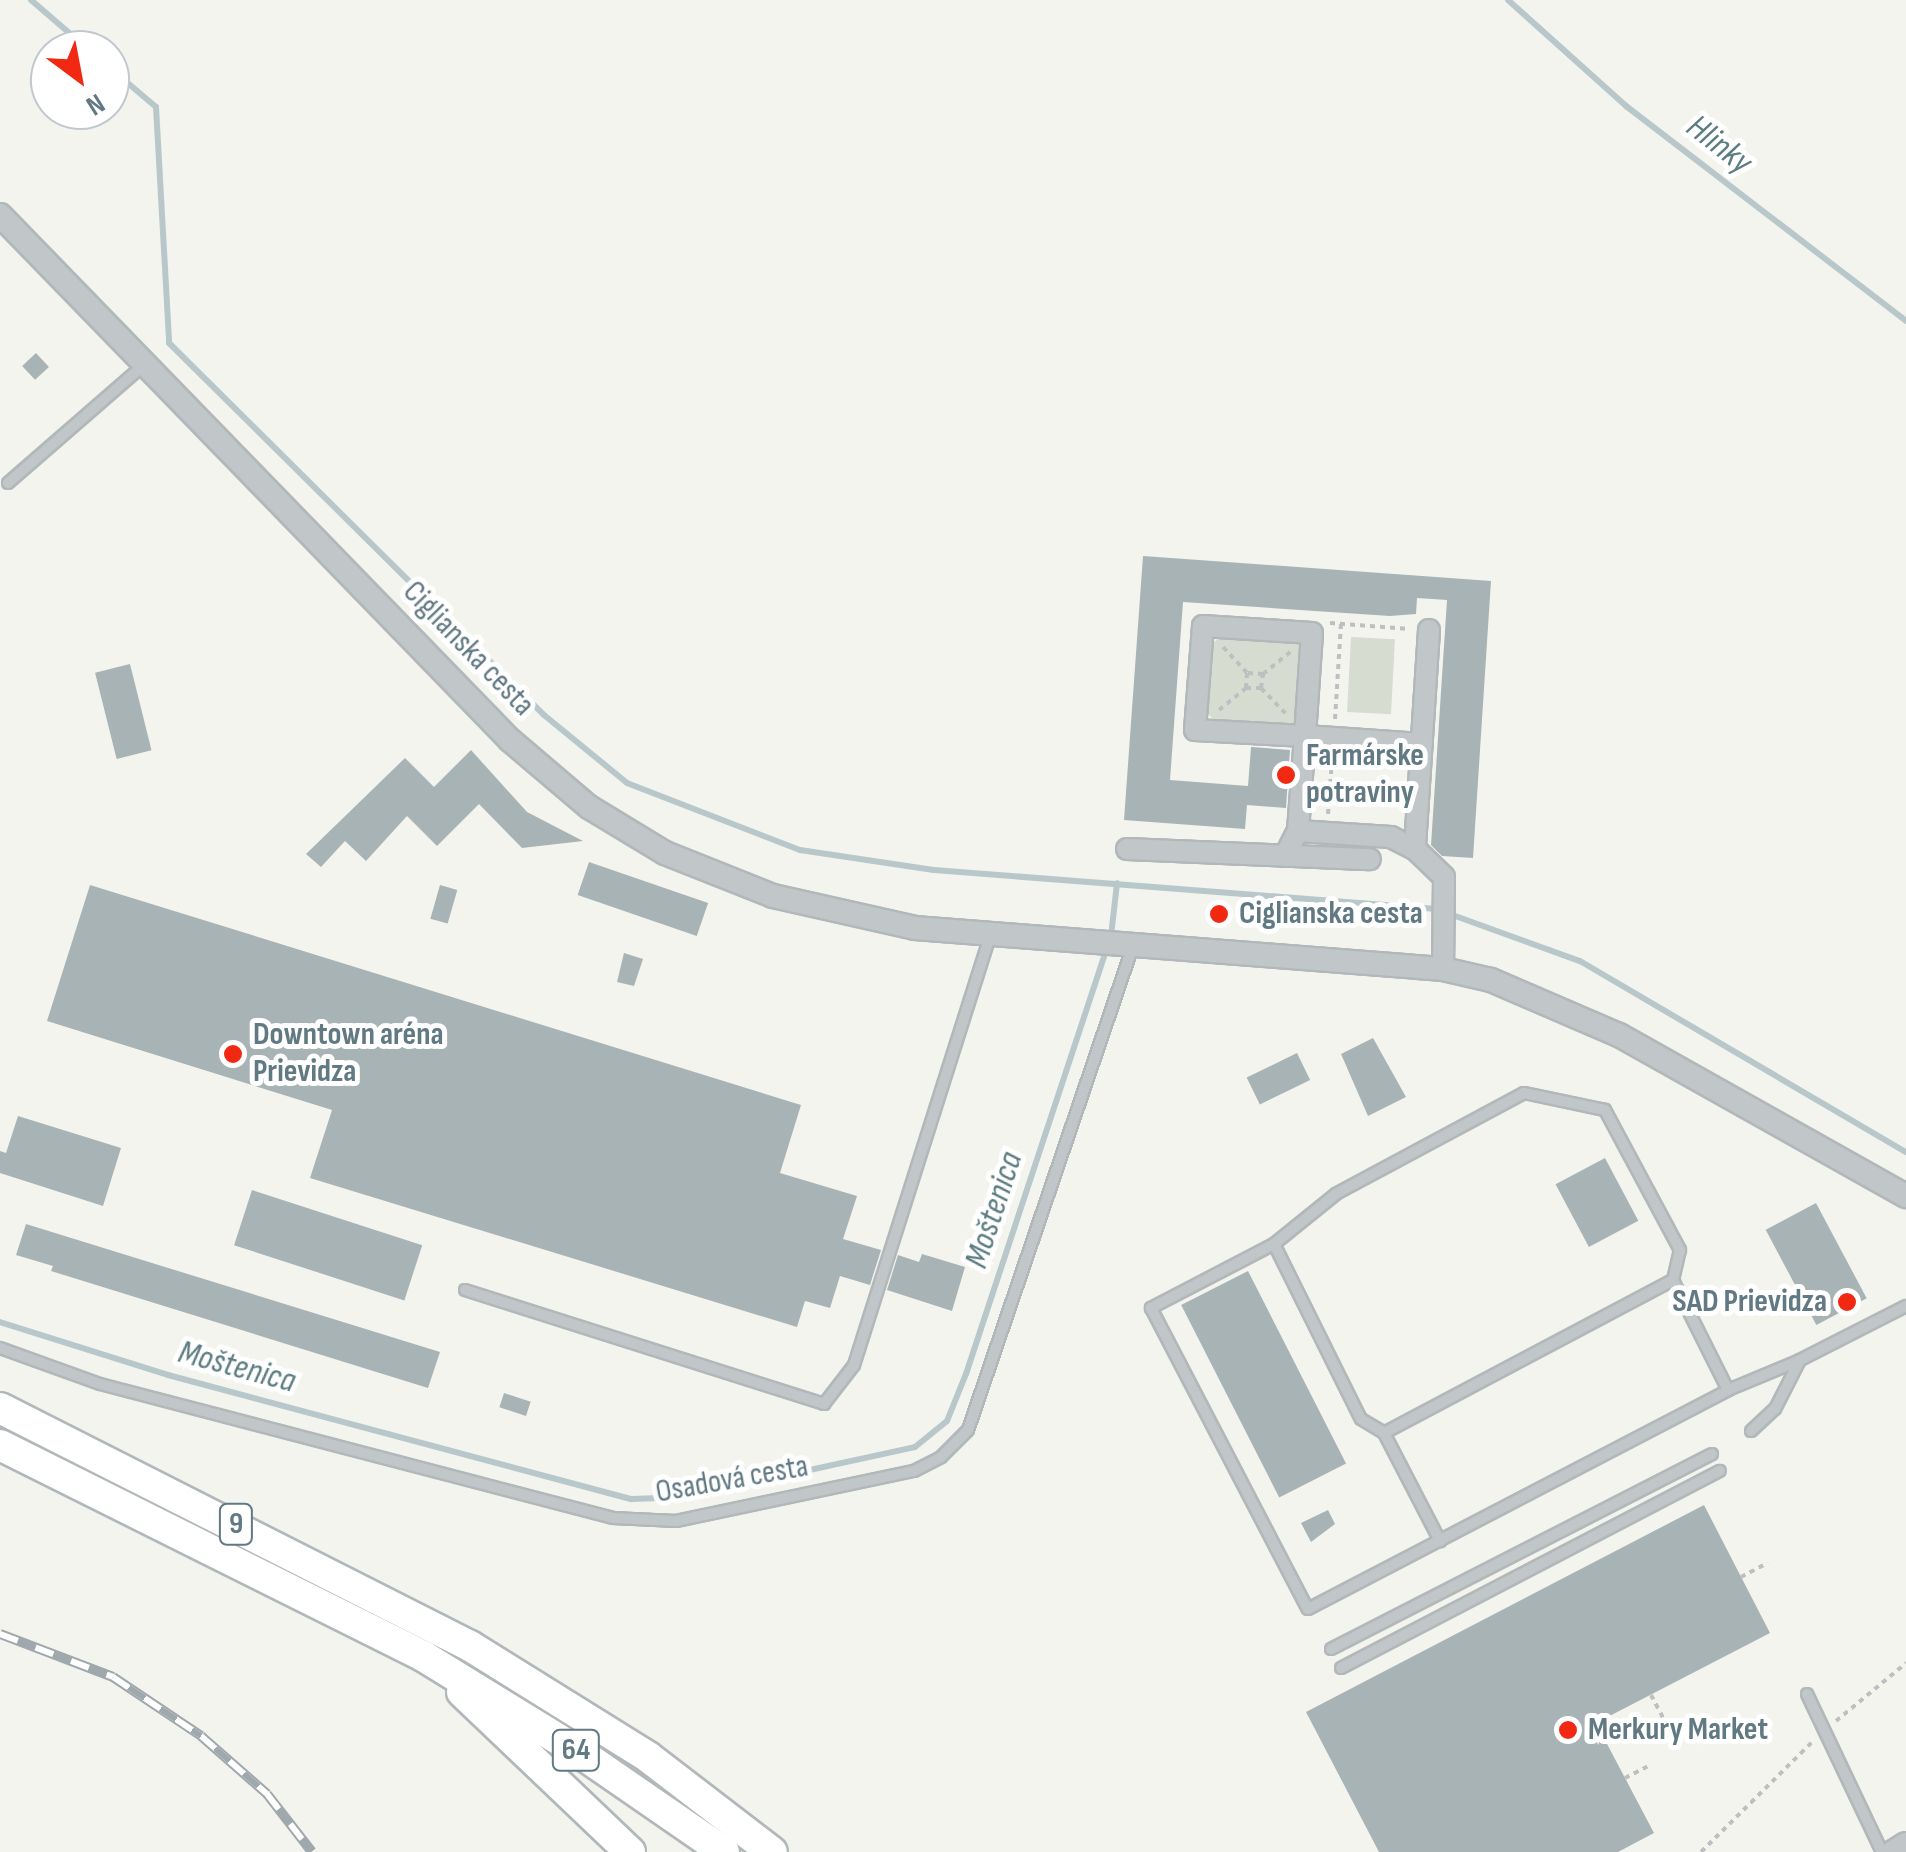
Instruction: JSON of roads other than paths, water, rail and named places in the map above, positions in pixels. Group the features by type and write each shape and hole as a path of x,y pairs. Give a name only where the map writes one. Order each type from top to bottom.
{"main road":[{"name":"9","path":"0,1408 470,1646 648,1756 772,1852"},
{"name":"9","path":"0,1445 423,1656 630,1852"},
{"name":"64","path":"423,1656 580,1752 724,1852"}],"street":[{"name":"Ciglianska cesta","path":"0,215 510,740 590,807 666,853 773,896 866,919 990,934 1443,969 1543,998 1589,1020 1906,1196"},
{"path":"1285,856 1298,832 1304,736 1312,633 1202,626 1195,730 1304,736 1422,744"},
{"path":"1415,850 1429,630"},
{"path":"1298,832 1391,837 1415,850 1426,866 1444,877 1448,900 1443,969"},
{"path":"1128,850 1370,859"},
{"path":"1893,1852 1906,1844"}],"lane":[{"path":"8,484 145,363"},
{"path":"465,1290 824,1404 854,1365 990,934"},
{"name":"Osadová cesta","path":"0,1348 100,1384 614,1518 676,1521 914,1470 941,1457 968,1430 1116,944"},
{"path":"1728,1390 1673,1280 1680,1250 1606,1110 1524,1093 1336,1194 1274,1244 1151,1308 1308,1609 1728,1390 1800,1360 1906,1306"},
{"path":"1274,1244 1362,1419 1384,1433 1440,1541"},
{"path":"1384,1433 1673,1280"},
{"path":"1751,1430 1776,1410 1800,1360"},
{"path":"1332,1649 1712,1454"},
{"path":"1341,1668 1720,1471"},
{"path":"1807,1694 1882,1852"}],"waterway":[{"path":"31,0 66,30"},
{"name":"Hlinky","path":"1508,0 1626,106 1906,321"},
{"path":"130,85 156,107 169,343 544,715 627,783 800,850 934,870 1436,909 1580,961 1906,1152"},
{"name":"Moštenica","path":"1111,936 1117,883"},
{"name":"Moštenica","path":"0,1322 168,1375 632,1499 686,1497 915,1447 947,1421 966,1374 1107,948"}],"railway":[{"path":"0,1634 113,1677 201,1736 267,1794 312,1852"}],"place":[{"name":"Farmárske potraviny","path":"1286,775"},
{"name":"Ciglianska cesta","path":"1219,914"},
{"name":"Downtown aréna Prievidza","path":"233,1054"},
{"name":"SAD Prievidza","path":"1847,1302"},
{"name":"Merkury Market","path":"1568,1730"}]}
